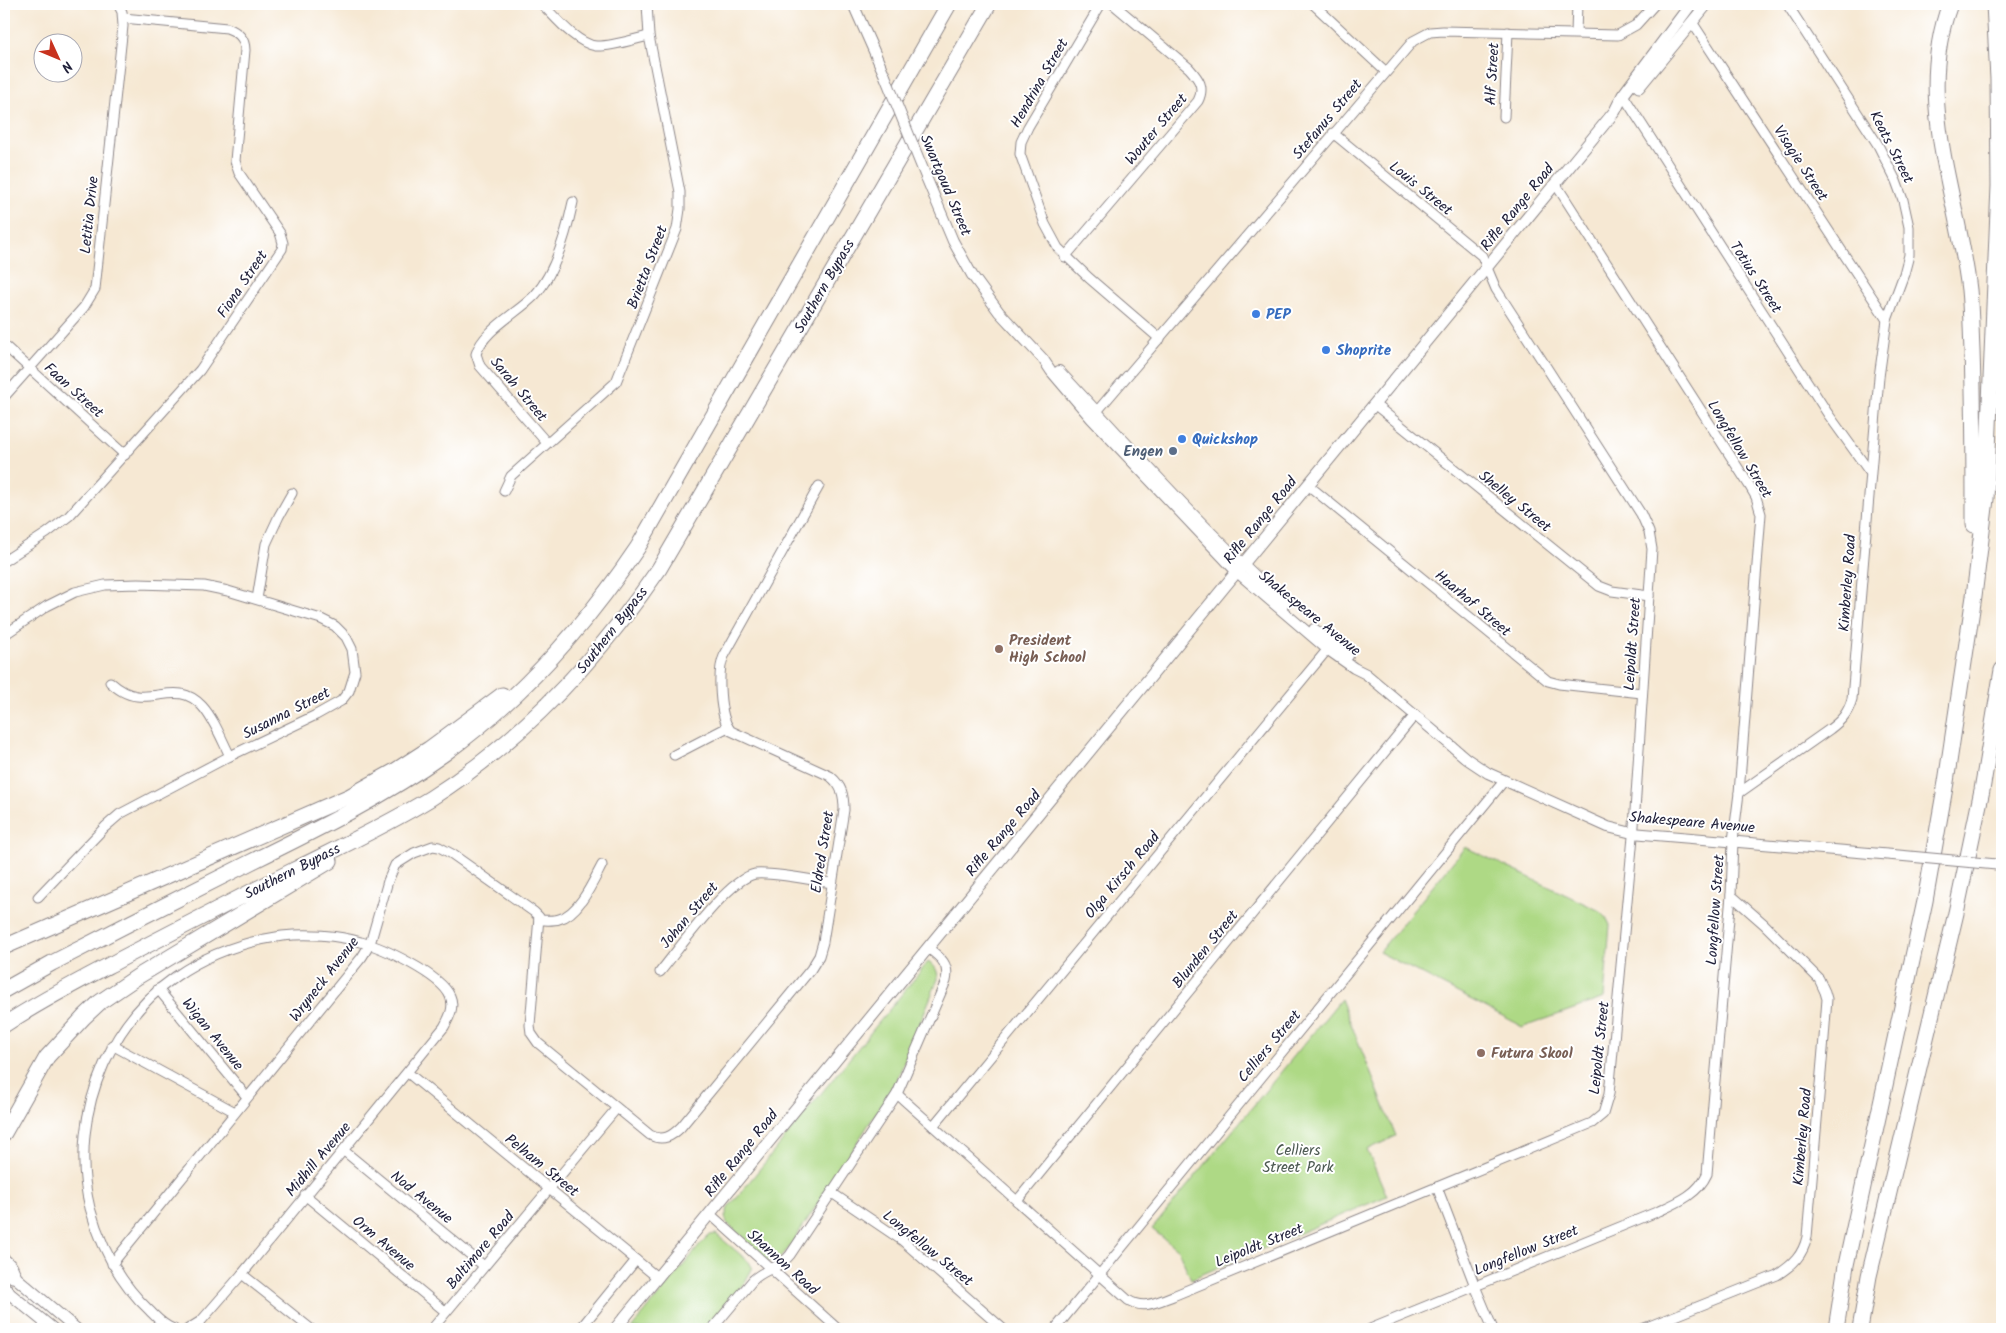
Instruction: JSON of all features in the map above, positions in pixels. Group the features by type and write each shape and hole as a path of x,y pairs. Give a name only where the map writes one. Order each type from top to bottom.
{"highway":[{"name":"Southern Bypass","path":"4,990 52,963 353,811 405,780 474,731 510,700 557,652 610,589 638,546 949,4"},
{"name":"Southern Bypass","path":"4,1025 67,987 218,908 377,829 432,797 465,774 541,711 573,679 605,643 644,592 989,4"},
{"path":"1950,4 1937,50 1935,82 1937,116 1969,290 1974,412 1974,596"},
{"path":"1836,1329 1846,1266 1925,901 1946,782 1974,596 1986,489 1999,186 1998,79 1994,4"},
{"path":"4,947 267,834 350,796 395,771 429,749 557,652"},
{"path":"1860,1329 1869,1276 1956,913 1982,790 2002,670"},
{"path":"4,1133 47,1057 100,1002 137,977 315,871 377,829"},
{"path":"4,1144 13,1117"},
{"path":"4,1262 10,1268 8,1271"}],"main road":[{"name":"Rifle Range Road","path":"615,1329 1615,111 1691,4"},
{"name":"Rifle Range Road","path":"1625,98 1707,4"},
{"path":"8,1271 76,1329"},
{"path":"5,1291 53,1329"}],"street":[{"name":"Letitia Drive","path":"4,397 90,301 95,289 123,18 118,4"},
{"path":"542,4 576,37 591,45 600,46 649,36"},
{"name":"Brietta Street","path":"504,491 511,476 616,382 679,221 680,200 678,181 649,36 647,4"},
{"name":"Swartgoud Street","path":"853,4 886,76 953,241 972,275 999,312 1043,359 1051,372 1192,515 1240,569"},
{"name":"Hendrina Street","path":"1101,4 1028,127 1020,150 1029,184 1045,224 1065,256 1160,338"},
{"name":"Wouter Street","path":"1065,256 1198,101 1201,92 1200,81 1189,68 1113,4"},
{"path":"1313,4 1386,71"},
{"path":"1576,33 1577,4"},
{"name":"Stefanus Street","path":"1094,415 1413,41 1430,32 1443,31 1618,35 1636,26 1655,4"},
{"name":"Keats Street","path":"1787,4 1874,138 1896,181 1903,200 1909,227 1909,255 1887,320"},
{"name":"Fiona Street","path":"4,561 59,525 125,455 200,370 273,265 282,249 283,243 280,232 240,173 235,161 246,50 242,38 238,33 227,28 123,18"},
{"name":"Visagie Street","path":"1692,22 1887,320"},
{"name":"Alf Street","path":"1504,117 1508,32"},
{"name":"Totius Street","path":"1625,98 1828,414 1870,471"},
{"name":"Louis Street","path":"1333,134 1482,256 1488,266"},
{"name":"Longfellow Street","path":"1370,1329 1659,1211 1691,1194 1704,1181 1707,1174 1731,895 1733,841 1758,559 1760,506 1749,485 1556,183"},
{"name":"Sarah Street","path":"547,444 480,366 476,354 477,349 486,337 527,302 541,286 563,238 573,202"},
{"name":"Leipoldt Street","path":"898,1094 1099,1274 1134,1304 1140,1306 1154,1303 1592,1123 1605,1109 1610,1074 1632,834 1652,540 1645,520 1496,289 1488,266"},
{"name":"Kimberley Road","path":"1738,793 1830,729 1839,722 1849,709 1852,699 1879,377 1887,320"},
{"name":"Faan Street","path":"4,345 125,455"},
{"name":"Shelley Street","path":"1374,404 1599,586 1612,591 1649,596"},
{"name":"Haarhof Street","path":"1308,485 1548,681 1642,694"},
{"path":"674,755 728,727 724,714 719,676 721,662 819,486"},
{"path":"257,599 266,544 278,516 292,493"},
{"name":"Shakespeare Avenue","path":"1240,569 1354,668 1366,674 1480,768 1504,781 1608,827 1632,834 2002,865"},
{"name":"Susanna Street","path":"4,635 60,598 76,592 105,585 204,586 228,590 304,613 335,626 350,643 354,656 355,672 349,691 335,705 230,756 120,814 105,827 38,897"},
{"name":"Olga Kirsch Road","path":"934,1125 1330,646"},
{"path":"110,682 120,690 137,696 169,692 190,697 204,708 230,756"},
{"name":"Blunden Street","path":"1017,1200 1415,715"},
{"name":"Eldred Street","path":"616,1109 650,1135 662,1139 669,1137 681,1126 811,969 819,956 823,942 844,810 843,793 840,786 830,776 745,738 728,727"},
{"name":"Celliers Street","path":"1054,1329 1504,781"},
{"name":"Wryneck Avenue","path":"112,1264 362,957 370,944 393,869 400,862 414,853 433,846 439,847 452,854 534,912 540,920"},
{"path":"602,865 584,897 567,916 560,919 540,920 530,1025 534,1038 544,1049 616,1109"},
{"name":"Johan Street","path":"660,972 726,892 744,878 761,874 831,883"},
{"name":"Kimberley Road","path":"1642,1329 1653,1327 1778,1275 1790,1267 1797,1259 1807,1237 1827,999 1823,985 1818,979 1764,924 1731,895"},
{"path":"174,1329 160,1322 146,1308 127,1286 112,1264 94,1223 88,1196 84,1163 87,1117 92,1094 112,1045 130,1018 158,989 194,965 212,956 239,946 302,935 330,937 370,944"},
{"name":"Midhill Avenue","path":"188,1329 201,1322 242,1274 305,1195 408,1073 450,1016 452,1004 450,996 442,985 416,966 370,944"},
{"path":"712,1329 753,1280 787,1259 898,1094 946,981 945,963 928,948"},
{"name":"Wigan Avenue","path":"158,989 247,1097"},
{"path":"112,1045 235,1112"},
{"name":"Pelham Street","path":"408,1073 658,1278"},
{"name":"Baltimore Road","path":"432,1329 616,1109"},
{"name":"Nod Avenue","path":"343,1150 484,1266"},
{"path":"1437,1187 1475,1286 1494,1329"},
{"name":"Longfellow Street","path":"832,1193 909,1246 1003,1329"},
{"name":"Orm Avenue","path":"305,1195 446,1312"},
{"name":"Shannon Road","path":"710,1214 770,1270 838,1329"},
{"path":"580,1329 636,1260"},
{"path":"242,1274 311,1329"}],"green space":[{"path":"1465,847 1600,911 1606,917 1610,925 1604,998 1521,1028 1518,1024 1379,952"},
{"path":"928,962 936,969 938,979 896,1082 789,1248 778,1260 773,1262 765,1259 727,1223 725,1217 728,1208"},
{"name":"Celliers Street Park","path":"1341,999 1396,1136 1367,1150 1387,1196 1191,1279 1178,1250 1152,1229"},
{"path":"716,1234 747,1260 752,1269 745,1282 707,1329 631,1329 701,1244 710,1235"}],"place":[{"name":"PEP","path":"1256,314"},
{"name":"Shoprite","path":"1326,350"},
{"name":"Quickshop","path":"1182,439"},
{"name":"Engen","path":"1173,451"},
{"name":"President High School","path":"999,649"},
{"name":"Futura Skool","path":"1481,1053"}]}
